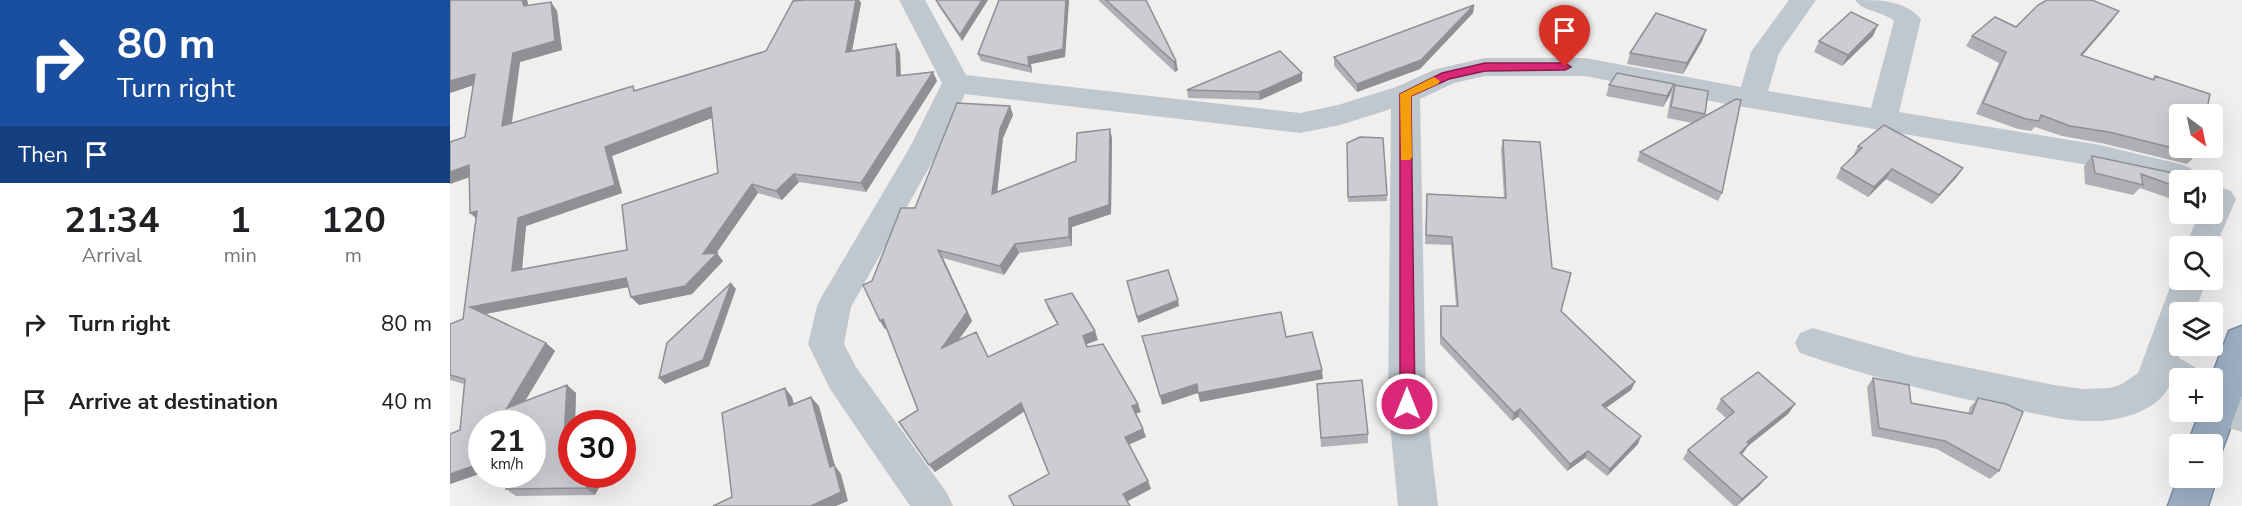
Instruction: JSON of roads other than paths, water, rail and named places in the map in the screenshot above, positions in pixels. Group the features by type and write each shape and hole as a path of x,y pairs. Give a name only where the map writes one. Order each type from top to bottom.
{"highway":[{"path":"2212,434 2225,405 2242,341"},
{"path":"2188,506 2194,488"}],"street":[{"path":"912,0 956,83"},
{"path":"1752,98 1765,52 1803,0"},
{"path":"1868,0 1895,8 1908,19 1883,119"},
{"path":"956,83 1300,123 1340,115 1406,94 1446,76 1485,67 1585,67 1752,98 2100,156 2169,171"},
{"path":"933,506 843,378 826,344 834,306 925,148 956,83"},
{"path":"1406,94 1407,404 1418,506"},
{"path":"2207,236 2225,200"},
{"path":"2171,368 2188,290"},
{"path":"1813,344 1920,375 2051,400 2092,404 2121,402 2142,392 2169,372"}]}
